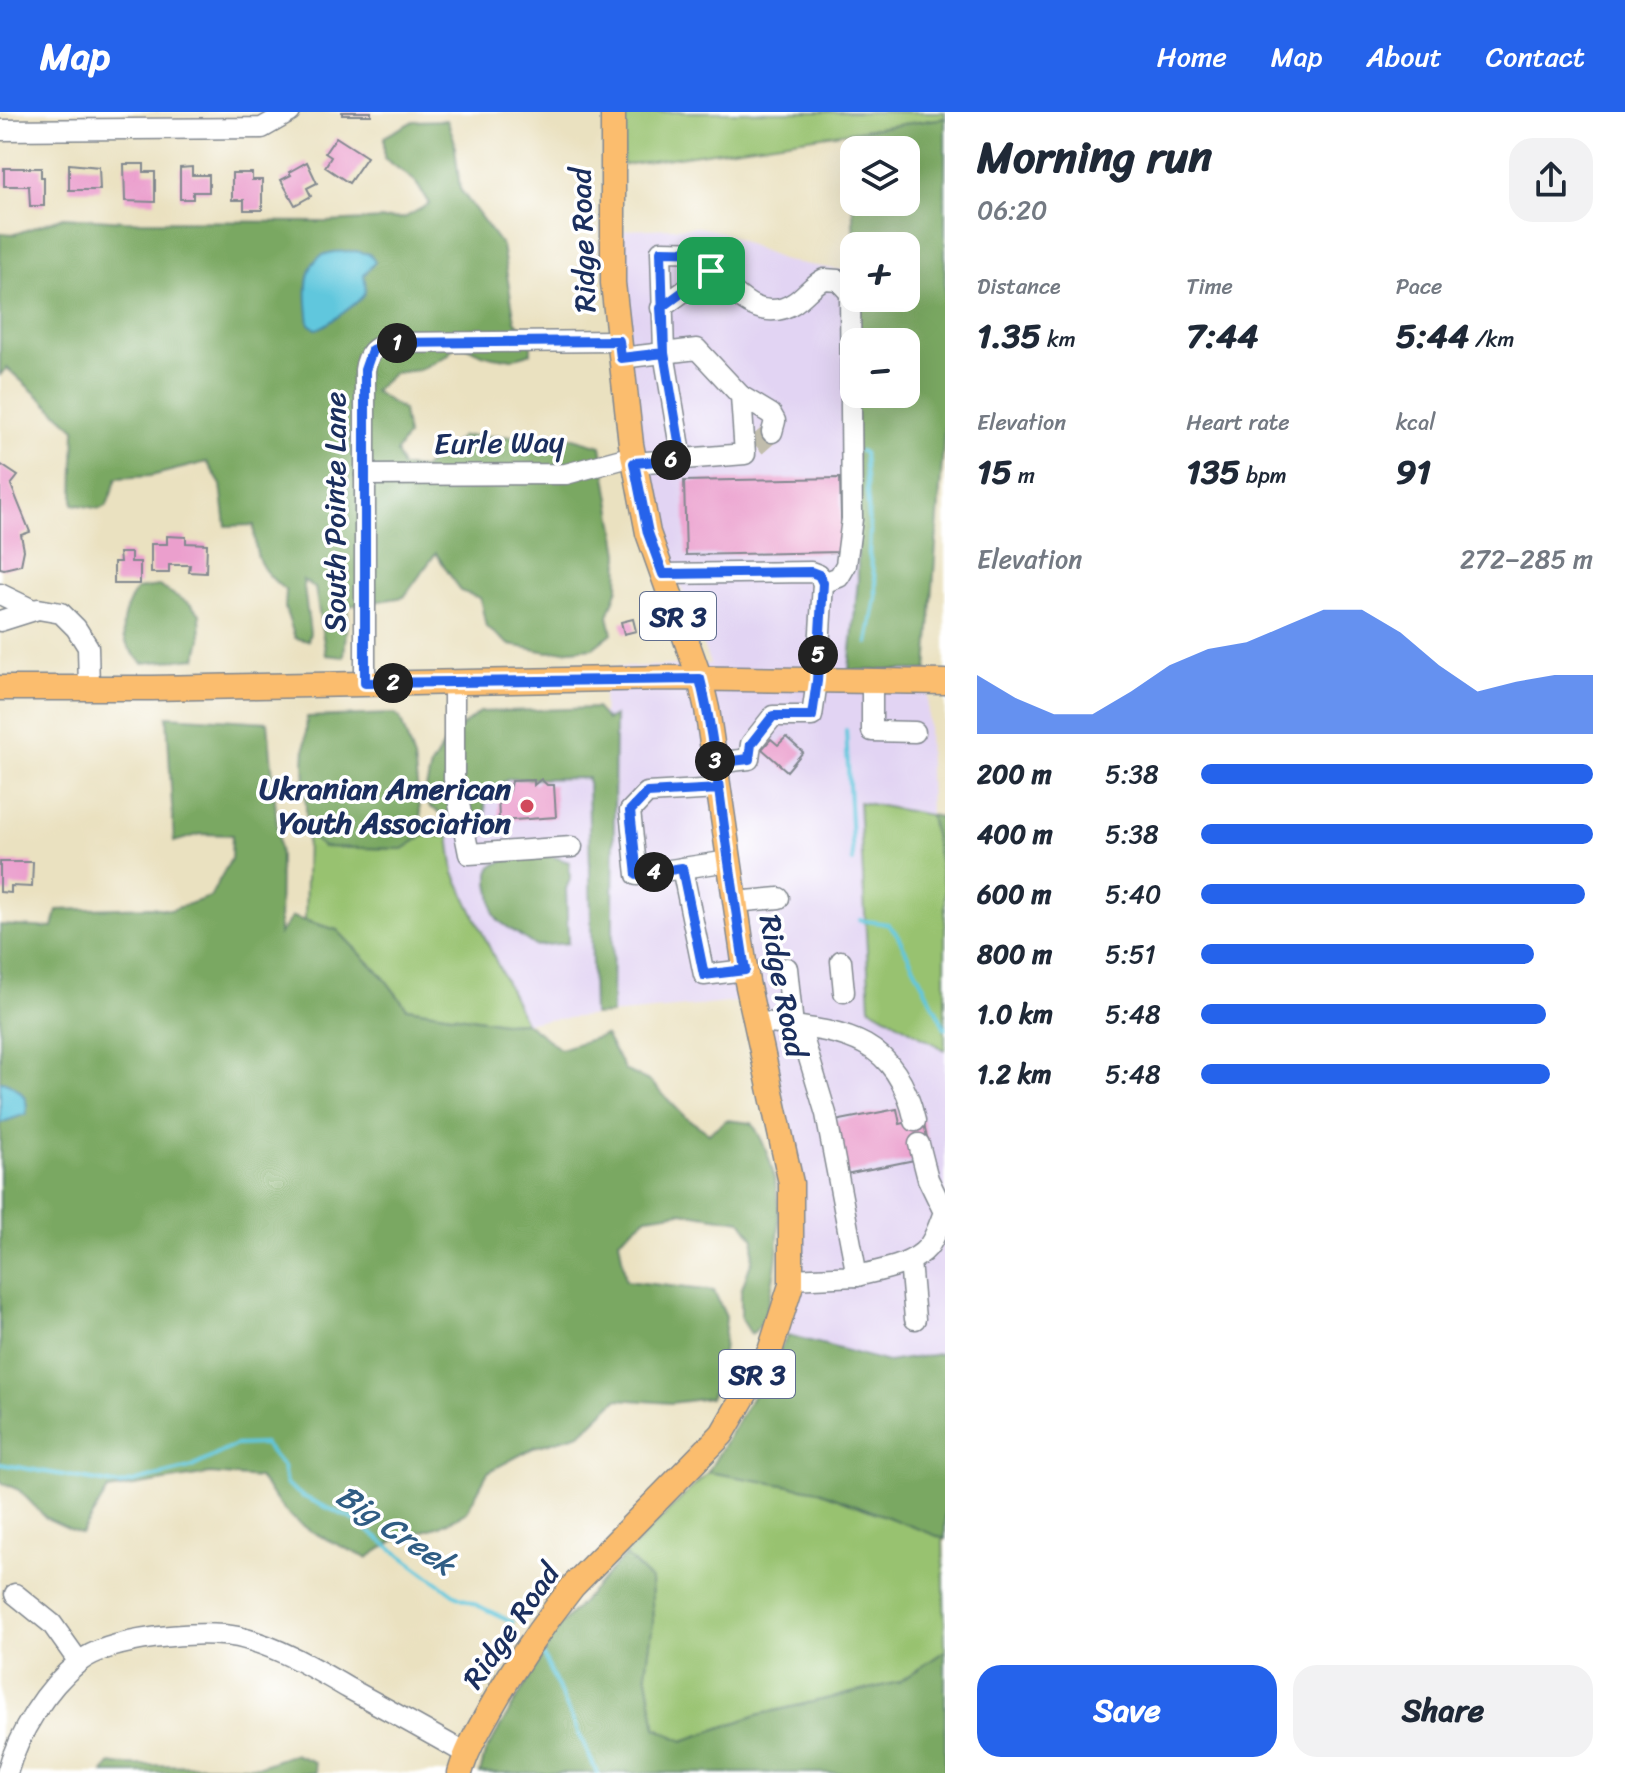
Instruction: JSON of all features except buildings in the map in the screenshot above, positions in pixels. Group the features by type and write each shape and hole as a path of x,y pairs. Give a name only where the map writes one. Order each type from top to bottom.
{"main road":[{"name":"Ridge Road","path":"462,1763 519,1659 573,1586 722,1434 770,1351 791,1279 791,1183 745,970 700,679 648,533 634,460 613,283 613,112"},
{"path":"0,688 700,679 945,681"}],"street":[{"path":"0,130 262,128 290,112"},
{"path":"661,308 717,267 714,252 661,251 661,308 664,353 682,459"},
{"path":"711,271 743,301 761,310 787,307 824,279 838,280 850,293 852,519 846,565 839,577 823,583"},
{"name":"South Pointe Lane","path":"365,683 365,370 372,350 390,343 620,350"},
{"path":"620,350 664,353 697,349 741,396 771,414 775,421 772,432"},
{"name":"Eurle Way","path":"365,475 559,475 634,460 682,459 750,450 741,396"},
{"path":"663,574 811,572 819,575 823,583 812,716 773,716 751,744 749,759 715,763"},
{"path":"0,594 33,610 61,613 76,628 88,647 89,688"},
{"path":"0,621 33,610"},
{"path":"872,681 872,731 915,732"},
{"path":"454,682 454,779 469,854 572,847"},
{"path":"719,789 647,793 630,811 637,875 729,861"},
{"path":"682,868 704,975 745,970"},
{"path":"735,902 779,898"},
{"path":"841,961 844,992"},
{"path":"787,968 793,1026 804,1041 826,1114 857,1276"},
{"path":"755,1021 838,1033 871,1045 886,1059 905,1091 915,1121"},
{"path":"791,1279 857,1276 910,1261 928,1247 944,1212 928,1179 919,1144"},
{"path":"910,1261 915,1319"},
{"path":"15,1594 52,1624 79,1662"},
{"path":"7,1773 14,1748 41,1704 79,1662 135,1641 175,1634 236,1636 313,1668 462,1763"}],"shaded area":[{"path":"698,227 721,232 785,261 840,270 840,312 855,312 855,328 840,328 840,408 856,408 858,580 849,670 927,671 930,815 859,802 870,1007 945,1050 945,1353 888,1362 788,1335 804,1255 803,1182 759,1000 525,1022 454,873 440,777 604,769 603,668 710,664 658,526 641,447 625,319 624,230"}],"green space":[{"path":"623,112 945,112 945,118 623,165"},
{"path":"945,118 945,420 927,670 849,670 858,580 856,408 920,408 920,328 856,328 855,312 920,312 920,232 854,232 853,216 920,216 920,136 850,136 850,132"},
{"path":"447,120 454,139 460,189 502,246 515,321 531,340 531,353 512,358 493,357 474,351 458,340 448,355 419,370 394,373 374,391 403,410 407,436 396,452 402,467 424,468 462,436 570,437 601,446 619,553 618,588 608,616 612,633 593,648 548,652 510,645 486,627 480,598 460,591 436,553 404,597 348,606 344,657 326,655 315,588 303,580 310,633 308,641 295,638 285,608 286,591 260,563 255,547 254,525 226,526 221,485 207,462 151,476 117,478 107,505 100,509 73,504 75,429 7,368 0,375 0,233 15,234 64,217 125,221 327,222 404,218 429,204 415,181 384,158 384,137 413,121"},
{"path":"159,586 190,604 200,614 201,640 196,658 143,663 128,646 123,628 131,599 137,589"},
{"path":"596,708 607,720 615,716 612,1014 593,1015 588,778 509,779 490,789 485,803 487,833 474,836 448,832 446,817 429,806 425,792 431,766 449,736 480,712"},
{"path":"393,714 400,718 414,759 423,836 403,849 323,847 307,833 304,764 307,717"},
{"path":"167,716 268,722 280,857 279,934 292,917 337,930 384,978 407,1008 503,1023 525,1022 560,1049 605,1035 625,1070 651,1082 685,1117 709,1133 726,1120 752,1123 770,1162 779,1227 770,1297 765,1315 751,1334 741,1318 741,1291 752,1260 754,1239 741,1221 681,1212 647,1217 619,1240 626,1281 714,1291 726,1317 721,1375 710,1398 671,1403 617,1399 580,1434 535,1447 488,1472 466,1513 440,1526 397,1539 367,1558 305,1527 280,1505 259,1478 210,1474 108,1490 81,1534 46,1518 19,1490 0,1482 0,925 53,928 57,910 151,907 171,910 210,897 231,859 232,835 201,834 174,842"},
{"path":"859,802 930,815 945,886 945,1050 870,1007"},
{"path":"930,815 945,818 945,886 944,885"},
{"path":"307,833 324,847 403,849 423,836 449,836 454,873 525,1022 503,1023 407,1008 384,978 337,930 305,920"},
{"path":"551,856 569,862 570,879 566,889 568,943 535,946 499,921 494,914 489,872 493,865 504,861"},
{"path":"788,1335 888,1362 945,1353 945,1539 819,1491 708,1472"},
{"path":"708,1472 819,1491 943,1537 945,1651 899,1682 757,1715 683,1741 656,1728 646,1672 653,1622 651,1580 625,1555"},
{"path":"625,1555 651,1580 653,1622 646,1672 656,1728 683,1741 757,1715 899,1682 945,1651 945,1773 480,1773 485,1753 560,1626"},
{"path":"294,1754 314,1762 316,1773 104,1773 110,1763 260,1766"}],"water":[{"path":"355,251 370,254 375,262 364,275 364,294 342,314 316,329 309,324 307,299 307,281 312,265 325,254"},
{"path":"0,1082 22,1093 27,1108 26,1114 0,1123"}],"waterway":[{"path":"860,451 864,453 869,554 876,583 868,643"},
{"path":"846,730 853,861"},
{"path":"860,920 888,924 897,934 945,1028"},
{"name":"Big Creek","path":"0,1464 120,1485 190,1468 236,1445 264,1444 283,1467 286,1484 302,1496 352,1519 453,1594 513,1622"},
{"name":"Big Creek","path":"543,1655 597,1773"}],"tunnel":[{"path":"756,446 772,432"}],"place":[{"name":"Ukranian American Youth Association","path":"527,806"}],"route":[{"path":"711,271 661,308 664,353 621,358 619,341 390,343 372,350 365,370 365,683 700,679 707,709 715,763 719,789 745,970 704,975 682,868 637,875 630,811 647,793 719,789 715,763 749,759 751,744 773,716 812,716 823,583 819,575 811,572 663,574 648,533 634,463 682,459 664,353 661,308 661,251 714,252 717,267 711,271"}]}
